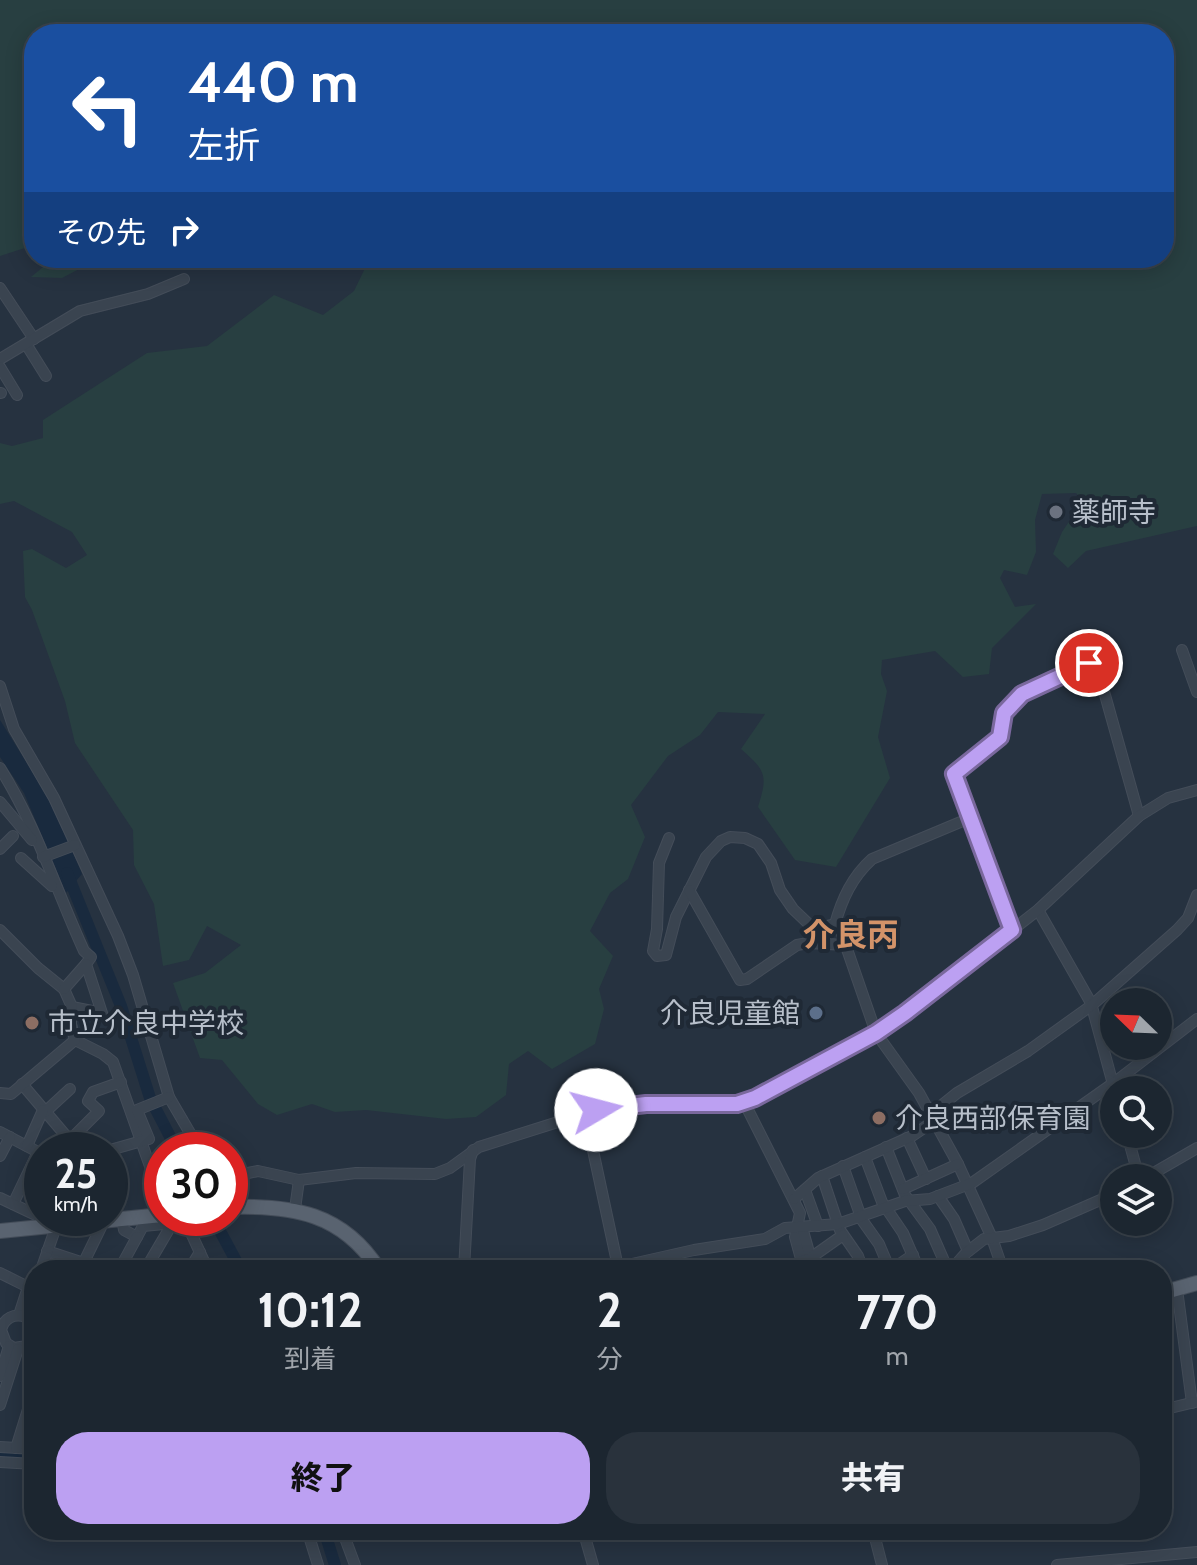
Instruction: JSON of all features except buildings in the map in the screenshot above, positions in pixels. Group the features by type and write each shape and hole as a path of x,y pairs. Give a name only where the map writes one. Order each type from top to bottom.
{"main road":[{"path":"248,1206 295,1209 318,1216 346,1233 372,1260"},
{"path":"0,1231 24,1226"},
{"path":"1172,1290 1197,1283"}],"street":[{"path":"2,353 30,342 80,311 148,294 184,279"},
{"path":"0,288 46,376"},
{"path":"0,367 17,395"},
{"path":"1182,650 1197,692"},
{"path":"1012,930 954,774 1000,737 1004,713 1022,694 1094,667 1139,816"},
{"path":"0,686 14,729 54,798 72,846 133,975 166,1098 188,1132"},
{"path":"0,768 22,803 56,889 84,951 91,957 64,989"},
{"path":"248,1173 258,1171 299,1180 356,1173 435,1174 450,1168 473,1150 585,1113 646,1104 744,1102 876,1033 1038,910 1139,816 1168,798 1197,790"},
{"path":"0,802 42,854"},
{"path":"835,924 849,887 872,859 970,818"},
{"path":"669,838 657,878 658,909 653,951 657,956 666,955 676,917 714,846 730,837 745,838 758,844 766,854 780,890 806,924 814,929 835,924"},
{"path":"42,854 72,846"},
{"path":"21,858 56,889"},
{"path":"689,890 740,980 747,979 797,945 846,945"},
{"path":"794,1199 822,1176 907,1138 957,1093 1028,1051 1092,1005 1177,930 1188,918 1197,895"},
{"path":"1038,910 1092,1005 1111,1076"},
{"path":"835,924 839,926 876,1033 894,1056 958,1164 1000,1260"},
{"path":"0,930 64,989 72,1007 71,1024 75,1040 108,1058 119,1076 144,1151"},
{"path":"72,1007 102,1013 86,964"},
{"path":"1127,1076 1197,1019"},
{"path":"0,1093 11,1094 75,1040"},
{"path":"78,1132 99,1111 88,1101 93,1092 119,1076 121,1071 140,1109 149,1139 128,1146"},
{"path":"22,1084 63,1132"},
{"path":"34,1132 44,1111 70,1089"},
{"path":"809,1260 840,1230 860,1216 885,1207 938,1196 972,1183 1100,1096"},
{"path":"140,1109 166,1098"},
{"path":"744,1102 800,1213 795,1237 805,1260"},
{"path":"585,1113 616,1260"},
{"path":"0,1156 5,1134 24,1144"},
{"path":"907,1138 926,1179"},
{"path":"886,1147 909,1201 930,1229 945,1260"},
{"path":"1168,1164 1197,1148"},
{"path":"465,1260 473,1150"},
{"path":"865,1157 885,1207 903,1233 915,1260"},
{"path":"903,1189 958,1164"},
{"path":"843,1166 860,1216 886,1260"},
{"path":"822,1176 840,1230 859,1260"},
{"path":"295,1209 299,1180"},
{"path":"13,1204 24,1181"},
{"path":"805,1190 818,1226"},
{"path":"938,1196 954,1219 968,1251"},
{"path":"0,1198 24,1209"},
{"path":"959,1260 984,1239 1009,1236 1043,1225 1100,1200"},
{"path":"124,1260 144,1226"},
{"path":"649,1260 765,1239 785,1228 818,1226 840,1230"},
{"path":"128,1232 137,1237"},
{"path":"44,1260 47,1236"},
{"path":"80,1260 95,1236"},
{"path":"148,1260 157,1236"},
{"path":"193,1236 204,1260"},
{"path":"47,1251 66,1260"},
{"path":"195,1260 200,1252"},
{"path":"906,1260 913,1255"},
{"path":"1,1276 24,1285"},
{"path":"1172,1304 1195,1402 1172,1408"},
{"path":"22,1316 24,1306"},
{"path":"22,1316 24,1312"},
{"path":"22,1316 10,1317 1,1327 3,1339 14,1348 24,1346"},
{"path":"0,1376 14,1348"},
{"path":"0,1403 14,1348"},
{"path":"16,1448 24,1422"},
{"path":"0,1447 24,1448"},
{"path":"0,1462 24,1463"},
{"path":"312,1540 317,1565"},
{"path":"346,1540 355,1565"},
{"path":"586,1540 593,1565"},
{"path":"876,1540 882,1565"},
{"path":"1057,1565 1197,1552"}],"green space":[{"path":"0,0 1197,0 1197,526 1086,551 1068,568 1053,554 1062,532 1083,501 1076,493 1042,494 1035,520 1036,552 1027,575 1004,570 1000,578 1015,607 1036,604 992,648 989,674 963,677 935,651 882,660 881,674 887,691 878,737 890,778 836,867 795,860 758,807 763,774 741,749 765,714 718,712 700,735 668,756 631,805 645,837 628,879 610,893 590,931 613,956 599,989 604,1009 595,1044 552,1069 528,1051 509,1064 506,1095 476,1117 446,1119 366,1110 335,1112 312,1104 277,1115 258,1104 222,1060 200,1058 173,983 205,973 241,945 207,926 189,960 163,966 154,904 134,865 133,830 75,743 65,701 25,597 23,551 32,549 66,568 87,555 72,532 14,501 0,504 0,443 12,446 43,438 43,420 147,353 207,346 274,295 323,315 354,291 365,268 1174,268 1174,24 24,24 24,248 0,256"},
{"path":"42,268 81,268 62,278 31,277"}],"water":[{"path":"0,720 53,805 82,874 66,893 24,793 0,757"}],"waterway":[{"path":"67,873 121,1006 150,1098 168,1132"},
{"path":"223,1236 236,1260"},
{"path":"0,1455 24,1456"},
{"path":"327,1540 335,1565"}],"place":[{"name":"薬師寺","path":"1056,512"},
{"name":"介良児童館","path":"816,1013"},
{"name":"市立介良中学校","path":"32,1023"},
{"name":"介良西部保育園","path":"879,1118"}],"district":[{"name":"介良丙","path":"851,935"}],"route":[{"path":"596,1110 646,1104 737,1104 755,1098 876,1033 1012,930 954,774 1000,737 1004,713 1022,694 1089,663"}]}
